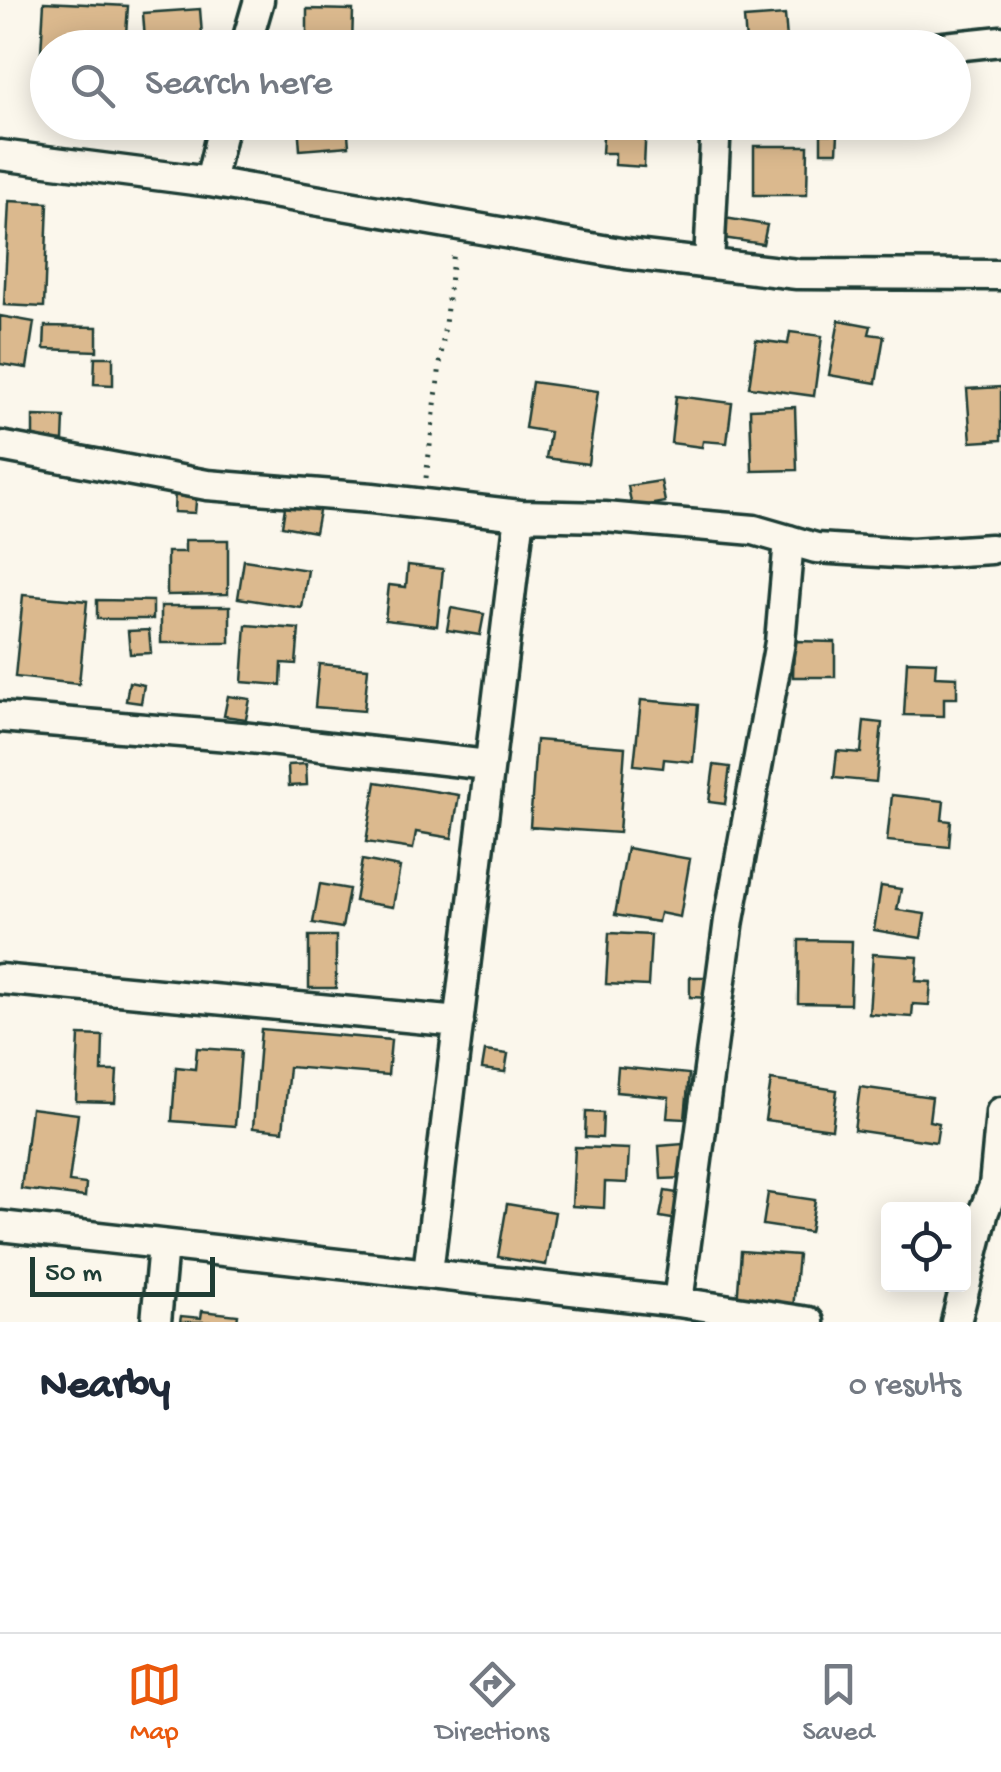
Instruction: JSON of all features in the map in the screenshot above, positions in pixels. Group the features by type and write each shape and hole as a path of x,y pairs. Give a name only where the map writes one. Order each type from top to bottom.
{"street":[{"path":"250,30 259,0"},
{"path":"971,44 1001,41"},
{"path":"210,182 220,140"},
{"path":"709,262 715,140"},
{"path":"0,155 210,182 626,254 798,274 1001,275"},
{"path":"0,446 207,485 520,515 605,517 754,530 816,548 912,554 991,548"},
{"path":"428,1272 520,515"},
{"path":"678,1302 729,920 780,642 789,540"},
{"path":"0,717 242,737 488,765"},
{"path":"0,979 459,1022"},
{"path":"956,1322 984,1211 997,1186 1001,1112"},
{"path":"0,1226 428,1272 809,1322"},
{"path":"156,1322 163,1244"}],"path":[{"path":"423,504 457,223"}],"building":[{"path":"44,2 128,6 126,30 42,30"},
{"path":"200,9 202,30 144,30 143,13"},
{"path":"307,9 353,10 352,30 307,30"},
{"path":"785,15 786,30 745,30 744,18"},
{"path":"299,140 348,140 349,146 300,150"},
{"path":"603,140 645,140 644,167 615,165 615,153 602,153"},
{"path":"821,140 838,140 837,152 821,152"},
{"path":"754,146 808,146 807,195 754,195"},
{"path":"9,201 48,203 44,307 4,305"},
{"path":"719,217 767,225 763,244 716,237"},
{"path":"0,316 34,322 27,368 0,364"},
{"path":"839,320 871,326 869,334 884,336 876,383 829,375"},
{"path":"45,326 97,327 97,351 44,349"},
{"path":"790,332 822,336 814,396 749,387 756,340 788,344"},
{"path":"95,357 113,357 113,385 94,384"},
{"path":"532,382 598,391 588,464 546,458 550,432 525,428"},
{"path":"1001,387 1001,440 971,442 967,389"},
{"path":"676,396 732,403 727,443 703,441 702,447 671,443"},
{"path":"795,407 797,470 752,471 750,409"},
{"path":"33,416 64,417 63,441 33,440"},
{"path":"661,481 665,502 632,508 628,486"},
{"path":"175,489 197,490 195,513 174,512"},
{"path":"286,501 320,506 315,532 282,526"},
{"path":"185,540 228,540 228,594 167,595 167,552 185,552"},
{"path":"244,560 308,570 302,608 238,598"},
{"path":"408,565 443,569 437,626 385,620 389,585 406,587"},
{"path":"23,595 87,601 79,684 15,677"},
{"path":"97,600 153,601 153,619 97,619"},
{"path":"161,606 230,606 230,643 161,643"},
{"path":"451,608 484,614 480,635 447,630"},
{"path":"246,625 299,629 296,664 282,663 281,685 242,682"},
{"path":"149,630 151,653 130,654 128,631"},
{"path":"794,641 835,642 835,677 793,677"},
{"path":"907,661 936,662 935,676 957,677 957,698 944,698 944,716 904,715"},
{"path":"319,664 368,668 364,711 315,707"},
{"path":"129,682 144,685 141,703 126,701"},
{"path":"228,696 250,699 246,719 224,716"},
{"path":"641,700 698,705 693,762 664,759 663,768 634,765"},
{"path":"864,721 882,723 876,782 834,778 837,751 861,753"},
{"path":"536,740 625,747 619,833 530,827"},
{"path":"306,764 307,785 289,786 288,765"},
{"path":"714,765 730,767 725,804 709,802"},
{"path":"376,782 459,795 452,838 416,832 413,849 366,842"},
{"path":"892,795 944,801 942,820 951,821 949,847 887,841"},
{"path":"627,848 690,859 680,917 660,913 658,922 615,915"},
{"path":"362,860 400,867 393,907 355,901"},
{"path":"320,884 349,889 342,928 313,923"},
{"path":"881,886 901,889 897,910 925,914 921,938 874,930"},
{"path":"609,933 651,935 648,986 606,984"},
{"path":"309,936 336,936 336,988 309,988"},
{"path":"799,940 852,941 850,1004 798,1003"},
{"path":"873,954 918,957 916,981 931,982 929,1005 913,1004 912,1017 869,1014"},
{"path":"690,977 712,977 712,998 690,997"},
{"path":"261,1029 391,1040 388,1075 289,1067 283,1131 253,1128"},
{"path":"79,1035 103,1036 102,1071 117,1071 115,1102 76,1101"},
{"path":"197,1048 241,1051 235,1126 172,1121 176,1067 195,1069"},
{"path":"485,1051 508,1054 505,1072 482,1069"},
{"path":"618,1067 689,1074 685,1119 667,1118 669,1097 616,1092"},
{"path":"771,1080 837,1090 832,1129 765,1120"},
{"path":"860,1087 932,1097 929,1121 939,1123 936,1142 854,1130"},
{"path":"31,1108 78,1114 69,1182 86,1184 85,1197 21,1189"},
{"path":"586,1112 603,1113 602,1138 585,1137"},
{"path":"683,1144 685,1178 661,1179 659,1146"},
{"path":"575,1147 629,1149 627,1183 605,1182 604,1208 572,1206"},
{"path":"665,1191 683,1194 678,1220 660,1217"},
{"path":"768,1193 815,1200 810,1232 763,1225"},
{"path":"507,1204 555,1212 546,1265 498,1257"},
{"path":"741,1251 798,1255 793,1309 737,1304"},
{"path":"202,1311 238,1315 237,1322 180,1322 181,1316 201,1318"}]}
